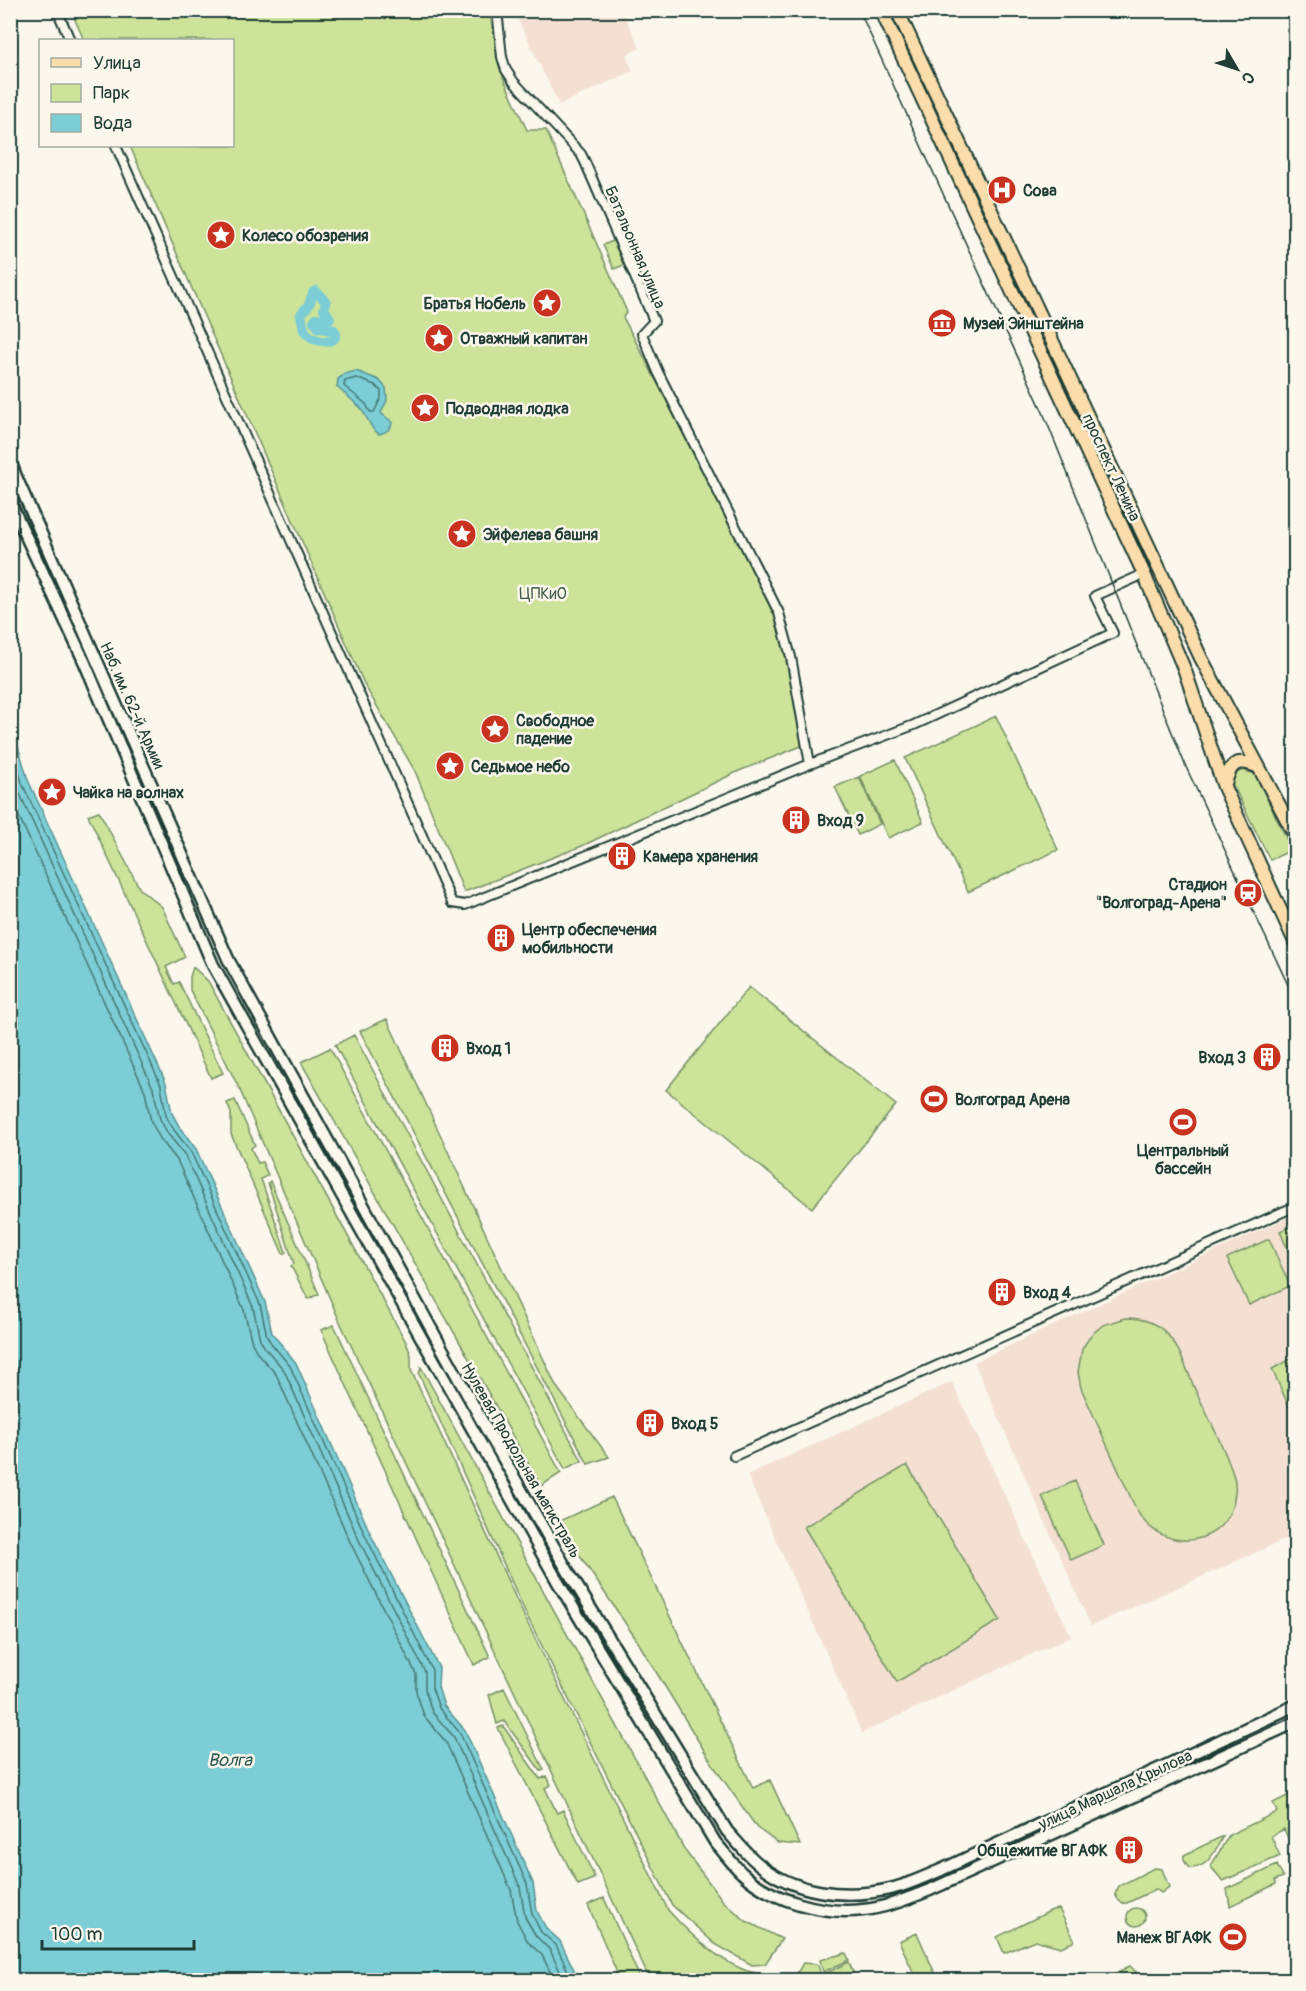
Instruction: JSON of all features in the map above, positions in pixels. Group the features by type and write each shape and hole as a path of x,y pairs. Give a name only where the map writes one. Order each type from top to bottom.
{"main road":[{"name":"проспект Ленина","path":"881,10 1144,573 1185,671 1224,787 1296,944"},
{"name":"проспект Ленина","path":"897,10 1201,658 1296,837"},
{"name":"Наб. им. 62-й Армии","path":"10,461 229,961"},
{"name":"Наб. им. 62-й Армии","path":"10,502 84,661 213,964"},
{"path":"1224,787 1231,766 1244,762 1259,767"},
{"name":"Нулевая Продольная магистраль","path":"229,961 493,1442 569,1573 727,1831 756,1862 787,1881 837,1894 860,1894"},
{"name":"Нулевая Продольная магистраль","path":"213,964 559,1584 715,1842 743,1875 780,1898 807,1906"},
{"name":"улица Маршала Крылова","path":"860,1894 895,1888 920,1879 1296,1705"},
{"name":"улица Маршала Крылова","path":"807,1906 840,1911 864,1910 902,1901 1296,1722"},
{"path":"1059,1813 1054,1824 1057,1827 1067,1827"}],"street":[{"path":"57,10 70,39"},
{"name":"Батальонная улица","path":"497,10 500,45 506,69 514,82 581,154 654,321 642,333 658,372 780,613 791,657 810,764"},
{"path":"116,147 452,903 465,905 810,764 915,725 1113,633 1095,596 1144,573"},
{"path":"734,1456 1296,1206"}],"shaded area":[{"path":"514,11 622,11 640,48 626,55 633,71 559,105"},
{"path":"1295,1214 1295,1535 1091,1626 974,1362"},
{"path":"952,1382 1071,1636 862,1733 747,1475"}],"green space":[{"name":"ЦПКиО","path":"71,11 489,11 503,77 527,130 546,130 627,312 623,317 776,608 804,745 739,771 582,846 464,892 415,771 365,686 130,147 234,147 234,39 84,39"},
{"path":"613,241 624,265 614,269 603,245"},
{"path":"996,716 1058,850 968,892 905,758"},
{"path":"895,760 923,822 888,838 860,776"},
{"path":"1243,770 1255,774 1292,850 1270,860 1231,781 1234,774"},
{"path":"859,777 880,824 858,835 835,787"},
{"path":"99,811 140,889 162,907 185,957 166,967 174,984 179,982 223,1073 211,1078 88,815"},
{"path":"193,967 208,981 406,1342 411,1355 411,1370 525,1618 668,1910 711,1951 738,1967 764,1974 764,1980 650,1980 340,1322 239,1088 190,990"},
{"path":"749,987 896,1105 812,1208 666,1090"},
{"path":"387,1019 556,1386 609,1457 588,1464 360,1031"},
{"path":"354,1035 582,1461 565,1469 335,1045"},
{"path":"330,1048 561,1473 541,1486 301,1062"},
{"path":"235,1100 255,1145 251,1148 258,1163 262,1162 268,1175 261,1179 286,1252 283,1254 231,1134 231,1113 227,1103"},
{"path":"270,1181 319,1294 308,1299 291,1266 294,1264 268,1183"},
{"path":"1295,1225 1295,1268 1280,1231"},
{"path":"1269,1239 1290,1286 1249,1305 1227,1258"},
{"path":"1126,1318 1153,1324 1163,1330 1172,1340 1183,1359 1228,1460 1235,1485 1230,1512 1221,1526 1208,1535 1193,1540 1177,1539 1161,1534 1147,1524 1136,1509 1081,1388 1078,1372 1082,1349 1091,1335 1103,1325"},
{"path":"334,1325 490,1657 474,1665 321,1330"},
{"path":"1295,1357 1295,1420 1272,1369"},
{"path":"421,1367 686,1852 723,1901 746,1921 782,1939 765,1964 752,1965 715,1944 672,1905 527,1616 419,1374"},
{"path":"907,1465 1000,1620 897,1682 804,1527"},
{"path":"1075,1481 1104,1545 1071,1560 1042,1496"},
{"path":"612,1497 753,1788 770,1780 800,1845 778,1843 757,1828 713,1765 636,1639 557,1522"},
{"path":"504,1688 544,1770 541,1771 504,1721 497,1724 489,1695"},
{"path":"503,1726 540,1779 547,1776 551,1785 545,1788 557,1813 563,1810 595,1878 578,1885 498,1728"},
{"path":"1295,1792 1295,1849 1293,1850 1284,1829 1271,1836 1280,1856 1223,1881 1211,1867 1229,1835 1277,1812 1273,1803"},
{"path":"1223,1836 1206,1862 1196,1868 1189,1868 1184,1855"},
{"path":"1277,1865 1283,1877 1275,1880 1276,1884 1230,1906 1227,1889"},
{"path":"1154,1868 1162,1869 1169,1887 1161,1893 1156,1889 1127,1903 1120,1901 1115,1894 1119,1886"},
{"path":"604,1898 640,1978 620,1980 588,1905"},
{"path":"1136,1908 1143,1910 1145,1917 1143,1924 1136,1926 1129,1924 1127,1917 1129,1910"},
{"path":"1059,1909 1074,1939 1073,1942 1061,1947 1035,1940 1004,1953 997,1937 1052,1910"},
{"path":"917,1933 938,1980 917,1980 899,1941"},
{"path":"846,1953 849,1960 823,1972 820,1960"},
{"path":"849,1962 856,1980 824,1980 824,1974"},
{"path":"803,1963 816,1964 819,1967 821,1980 793,1980"},
{"path":"1130,1966 1141,1980 1101,1980"}],"water":[{"path":"356,371 379,380 386,388 387,400 381,413 392,424 384,433 379,434 373,429 361,408 337,387 338,379"},
{"name":"Волга","path":"10,704 18,746 28,780 166,1083 172,1113 196,1149 265,1302 272,1333 296,1363 371,1535 439,1668 438,1687 444,1706 465,1730 533,1883 537,1911 546,1928 560,1941 579,1980 11,1980"}],"waterway":[{"path":"316,291 326,302 324,309 330,318 328,320 316,318 314,321 319,328 334,330 336,334 334,339 322,341 314,339 304,330 301,314 316,291"}],"tram line":[{"path":"859,10 1042,410 1186,767 1296,1002"}],"place":[{"name":"Сова","path":"1002,190"},
{"name":"Колесо обозрения","path":"221,235"},
{"name":"Братья Нобель","path":"547,303"},
{"name":"Музей Эйнштейна","path":"942,323"},
{"name":"Отважный капитан","path":"439,338"},
{"name":"Подводная лодка","path":"425,408"},
{"name":"Эйфелева башня","path":"462,534"},
{"name":"Свободное падение","path":"495,729"},
{"name":"Седьмое небо","path":"450,766"},
{"name":"Чайка на волнах","path":"52,792"},
{"name":"Вход 9","path":"796,820"},
{"name":"Камера хранения","path":"622,856"},
{"name":"Стадион \"Волгоград-Арена\"","path":"1248,893"},
{"name":"Центр обеспечения мобильности","path":"501,938"},
{"name":"Вход 1","path":"445,1048"},
{"name":"Вход 3","path":"1267,1057"},
{"name":"Волгоград Арена","path":"934,1099"},
{"name":"Центральный бассейн","path":"1183,1122"},
{"name":"Вход 4","path":"1002,1292"},
{"name":"Вход 5","path":"650,1423"},
{"name":"Общежитие ВГАФК","path":"1129,1850"},
{"name":"Манеж ВГАФК","path":"1233,1937"}]}
